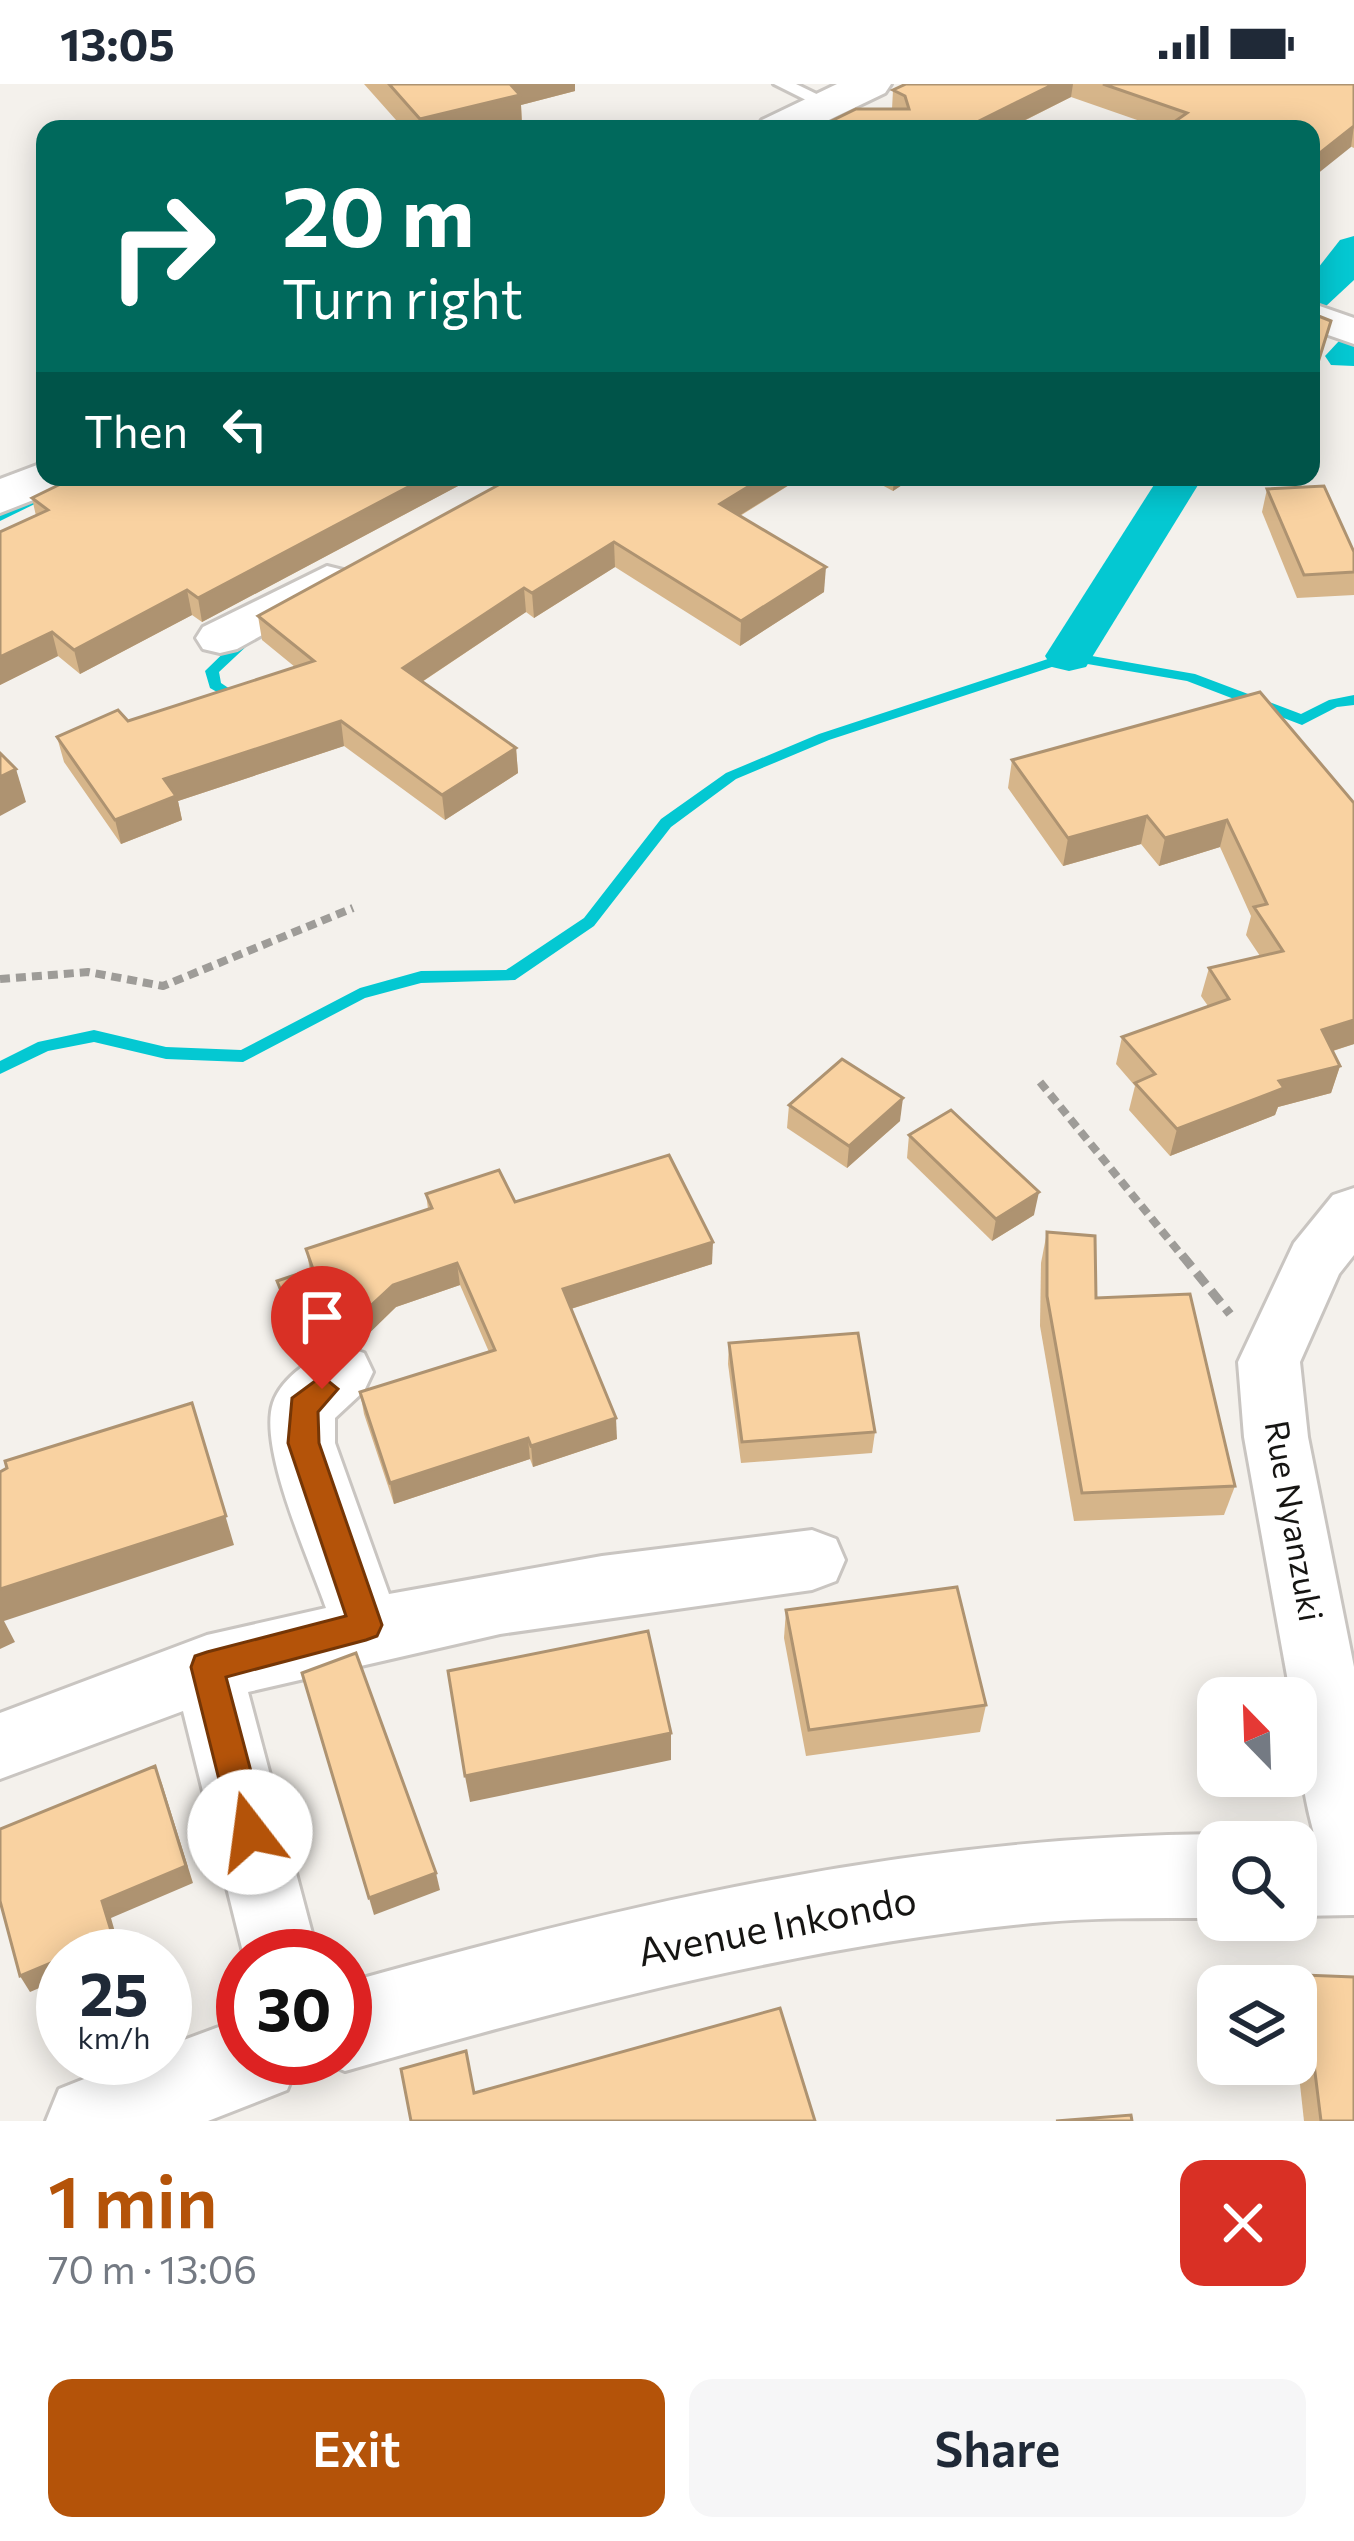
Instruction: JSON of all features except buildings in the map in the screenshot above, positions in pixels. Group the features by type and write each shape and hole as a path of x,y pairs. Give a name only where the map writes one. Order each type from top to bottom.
{"street":[{"path":"804,120 855,103"},
{"path":"1320,319 1354,332"},
{"path":"0,498 36,482"},
{"path":"220,638 359,563"},
{"path":"1269,1362 1316,1260 1354,1212"},
{"name":"Rue Nyanzuki","path":"1269,1362 1276,1437 1354,1849"},
{"path":"342,1372 303,1407 303,1443 366,1625"},
{"path":"0,1746 207,1667 366,1625 579,1586 812,1560"},
{"path":"207,1667 274,1929"},
{"path":"1317,1874 1354,1873"},
{"name":"Avenue Inkondo","path":"372,2019 738,1927 1029,1882 1197,1877"},
{"path":"91,2121 216,2073"}],"lane":[{"path":"782,84 855,103"}],"path":[{"path":"0,979 88,972 163,986 353,908"},
{"path":"1040,1082 1269,1362"}],"waterway":[{"path":"1320,291 1343,269 1354,248"},
{"path":"1346,356 1354,350"},
{"path":"0,517 65,486"},
{"path":"1069,656 1175,486"},
{"path":"238,699 215,685 212,671 246,639"},
{"path":"0,1068 44,1046 94,1036 166,1053 243,1056 360,994 421,977 509,976 589,922 666,823 731,776 824,737 1069,656 1190,677 1302,720 1334,703 1354,700"}],"route":[{"path":"250,1832 207,1667 366,1625 303,1443 303,1407 322,1389"}]}
